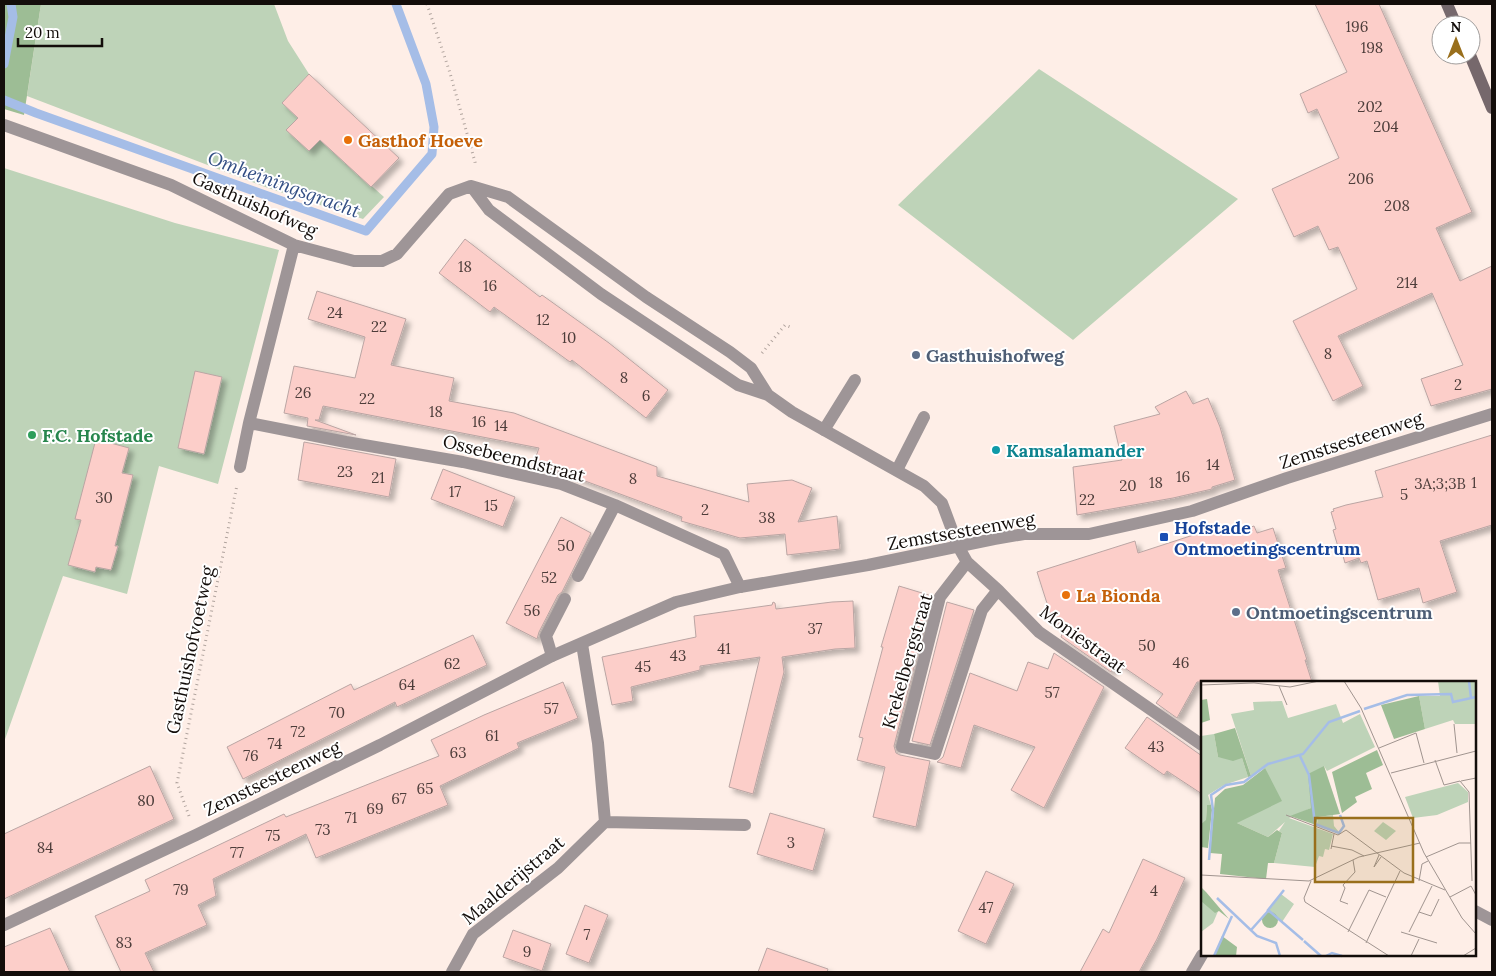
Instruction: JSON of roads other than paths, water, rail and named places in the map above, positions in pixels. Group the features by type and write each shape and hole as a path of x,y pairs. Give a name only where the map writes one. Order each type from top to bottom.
{"main road":[{"path":"1475,65 1490,99 1492,108"}],"street":[{"name":"Gasthuishofweg","path":"4,125 171,186 294,245 354,261 382,261 396,254 449,194 471,186"},
{"path":"471,186 508,197 646,297 730,352 751,368 768,395"},
{"path":"471,186 489,210 596,290 738,385 768,395 792,412 924,486 942,503 958,546"},
{"path":"517,231 532,214"},
{"path":"240,467 249,423 294,245"},
{"path":"596,290 610,271"},
{"path":"681,347 694,329"},
{"path":"824,430 855,380"},
{"name":"Zemstsesteenweg","path":"4,925 196,835 380,745 552,656 676,602 740,587 868,565 1024,534 1089,534 1192,511 1287,478 1492,414"},
{"path":"897,470 924,417"},
{"name":"Ossebeemdstraat","path":"249,423 472,464 561,484 615,505 724,554 740,587"},
{"path":"578,576 615,505"},
{"name":"Moniestraat","path":"958,546 967,562 998,590 1039,632 1201,743"},
{"name":"Krekelbergstraat","path":"967,562 940,597 902,747 935,754 982,610 998,590"},
{"path":"552,656 546,636 565,600"},
{"path":"582,644 598,743 605,822 745,825"},
{"name":"Maalderijstraat","path":"452,972 473,934 558,868 605,822"},
{"path":"1476,911 1492,920"},
{"path":"1192,972 1201,956"}],"waterway":[{"name":"Omheiningsgracht","path":"4,64 13,17 11,4"},
{"name":"Omheiningsgracht","path":"4,100 366,231 432,154 434,127 426,84 396,4"}],"place":[{"name":"Gasthof Hoeve","path":"348,140"},
{"name":"Gasthuishofweg","path":"916,355"},
{"name":"F.C. Hofstade","path":"32,435"},
{"name":"Kamsalamander","path":"996,450"},
{"name":"Hofstade Ontmoetingscentrum","path":"1164,537"},
{"name":"La Bionda","path":"1066,595"},
{"name":"Ontmoetingscentrum","path":"1236,612"}]}
